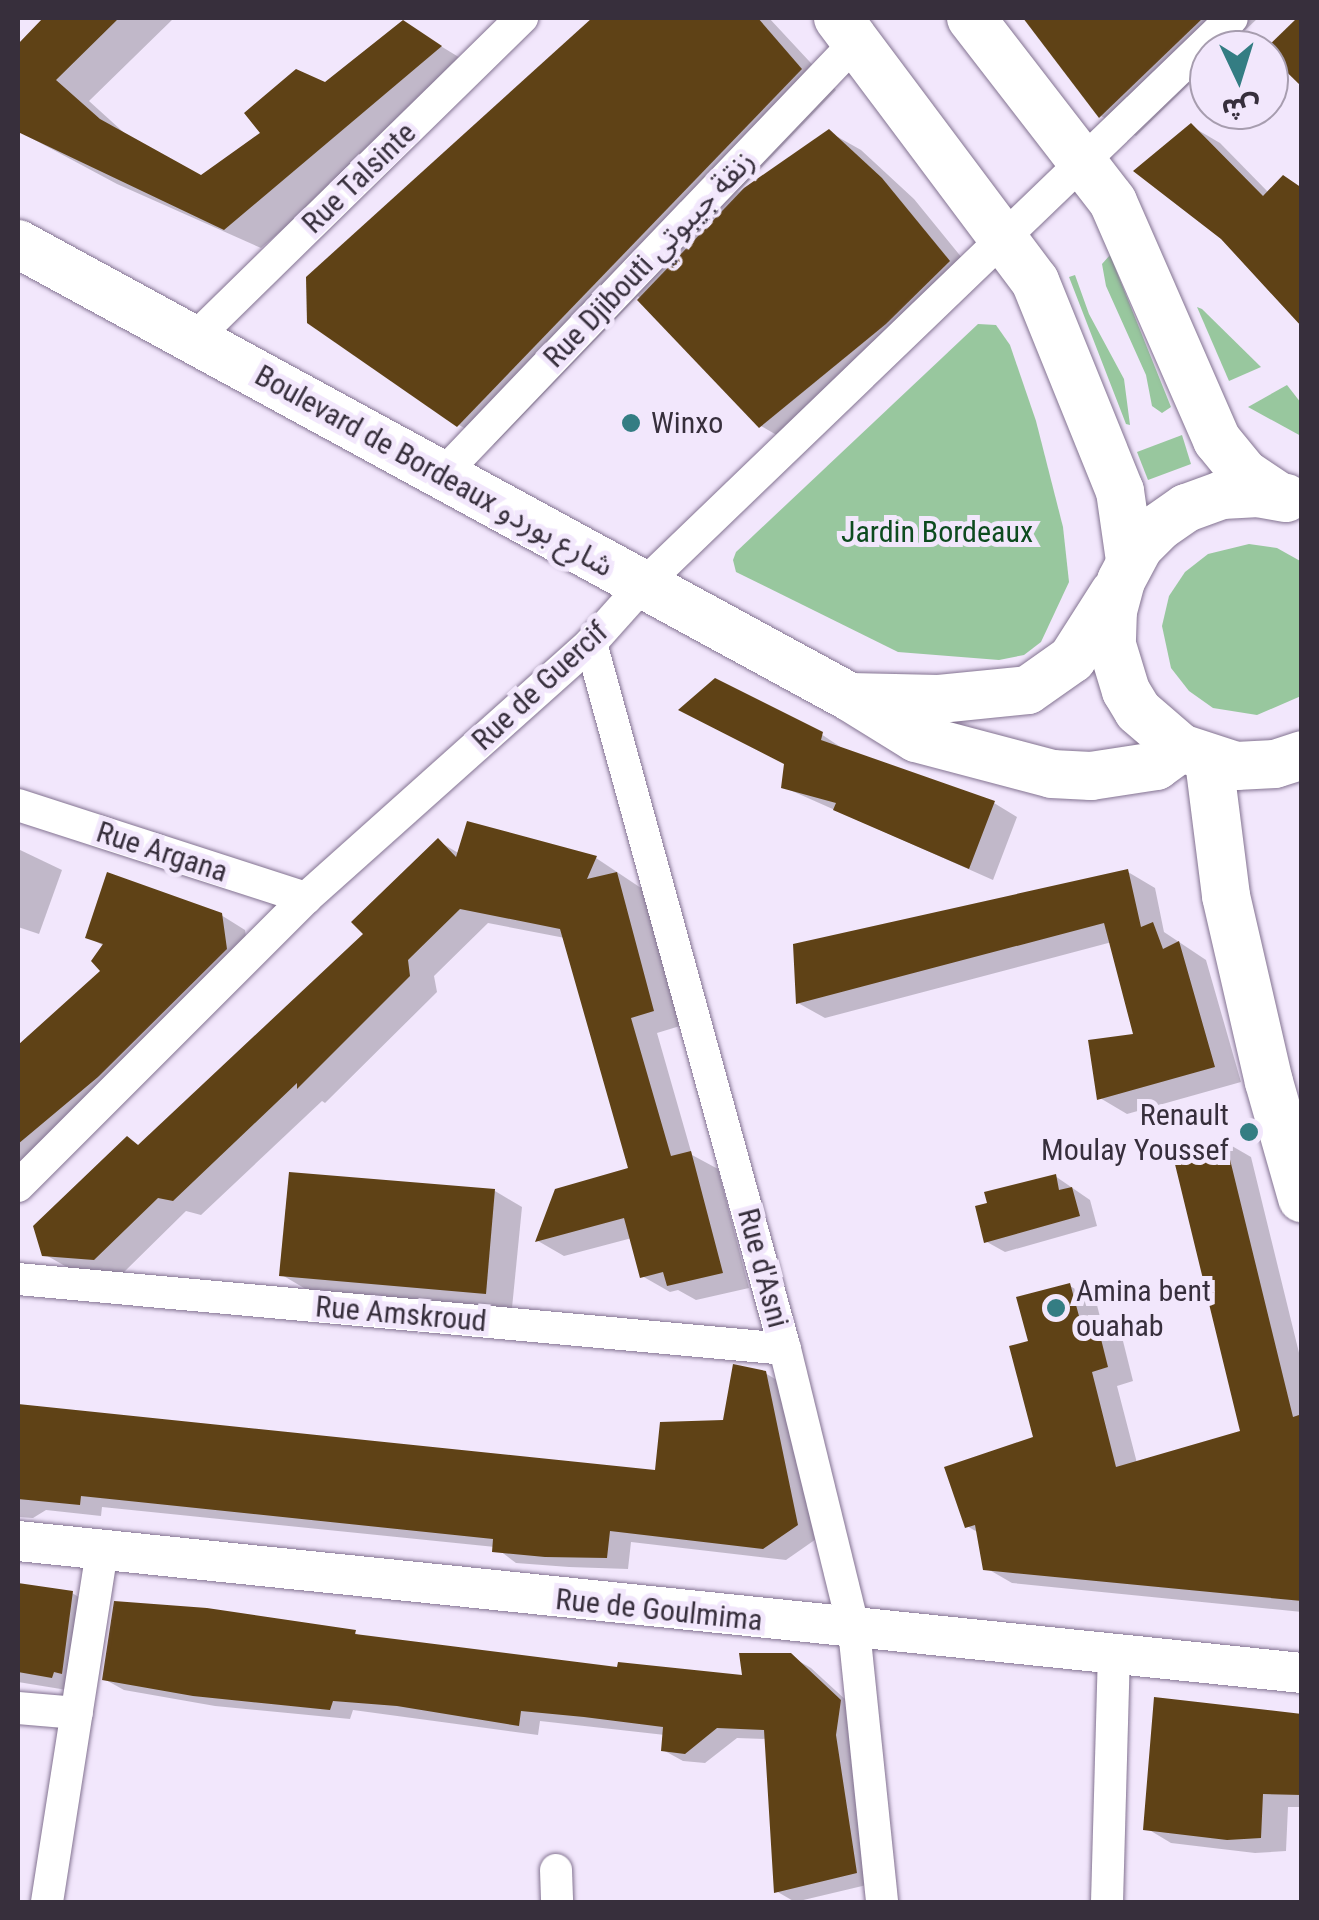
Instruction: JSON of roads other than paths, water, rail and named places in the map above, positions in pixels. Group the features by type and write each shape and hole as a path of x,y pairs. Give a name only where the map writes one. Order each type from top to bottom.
{"main road":[{"path":"971,18 1083,159 1129,234 1217,440 1244,473 1290,500"},
{"path":"847,30 1035,281 1120,491 1126,571 1113,610 1112,645 1126,691 1146,720 1195,754 1258,766 1302,756"},
{"name":"Boulevard de Bordeaux شارع بوردو","path":"18,244 195,338 641,587 850,697 916,738 1052,774 1091,776 1156,766 1195,754"},
{"name":"Boulevard de Bordeaux شارع بوردو","path":"850,697 939,699 1028,690 1072,659 1159,526 1203,501 1240,494 1290,500"},
{"path":"1195,754 1268,1082 1302,1198"}],"street":[{"name":"Rue Talsinte","path":"195,338 522,18"},
{"name":"Rue de Guercif","path":"18,1186 306,898 591,643 641,587 1232,18"},
{"name":"Rue Djibouti زنقة جيبوتي","path":"440,476 847,30"},
{"name":"Rue d'Asni","path":"591,643 785,1348 854,1630 880,1902"},
{"name":"Rue Argana","path":"18,805 306,898"},
{"name":"Rue Amskroud","path":"18,1279 785,1348"},
{"name":"Rue de Goulmima","path":"18,1540 1114,1657 1302,1673"},
{"path":"47,1902 102,1549"},
{"path":"1107,1902 1114,1657"},
{"path":"18,1708 77,1712"}],"place":[{"name":"Winxo","path":"631,423"},
{"name":"Renault Moulay Youssef","path":"1249,1132"},
{"name":"Amina bent ouahab","path":"1056,1308"}],"park label":[{"name":"Jardin Bordeaux","path":"937,532"}]}
